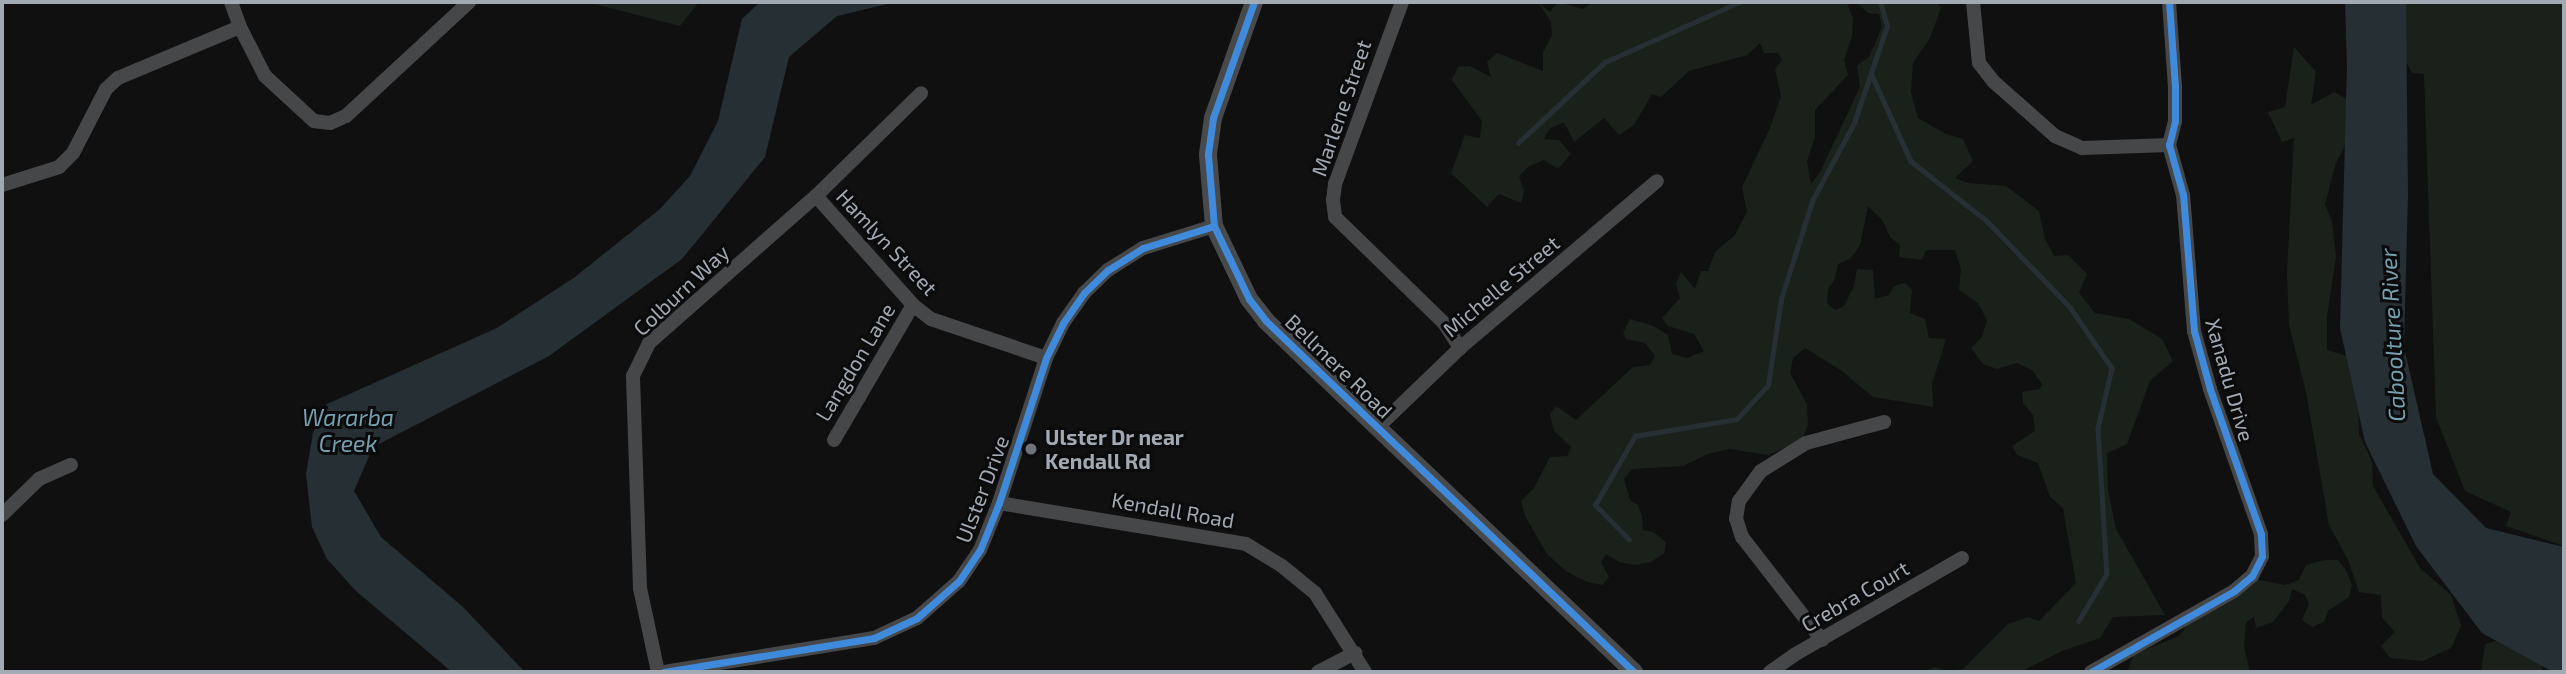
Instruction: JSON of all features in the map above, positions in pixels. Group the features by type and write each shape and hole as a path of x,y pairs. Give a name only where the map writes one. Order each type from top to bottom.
{"main road":[{"name":"Bellmere Road","path":"1254,2 1213,118 1208,155 1214,226 1248,299 1266,321 1634,672"}],"street":[{"path":"231,2 240,27 265,76 314,121 330,123 346,116 469,2"},
{"name":"Marlene Street","path":"1402,2 1335,184 1335,218 1444,323 1460,348"},
{"path":"1973,2 1979,63 1993,82 2055,136 2082,148 2169,145"},
{"name":"Xanadu Drive","path":"2091,672 2234,591 2252,576 2262,556 2261,534 2210,388 2194,331 2183,195 2169,145 2175,121 2175,87 2169,2"},
{"path":"2,185 59,167 73,153 106,89 118,78 240,27"},
{"name":"Colburn Way","path":"658,672 640,588 634,376 649,344 816,196 921,93"},
{"name":"Michelle Street","path":"1377,428 1460,348 1657,181"},
{"name":"Hamlyn Street","path":"816,196 913,305 931,319 1046,358"},
{"name":"Ulster Drive","path":"664,672 874,638 917,618 959,581 980,550 999,503 1046,358 1063,323 1084,293 1108,270 1143,248 1214,226"},
{"name":"Langdon Lane","path":"834,440 913,305"},
{"path":"1822,639 1742,537 1736,519 1739,501 1762,471 1806,443 1884,422"},
{"path":"2,515 39,480 71,465"},
{"name":"Kendall Road","path":"999,503 1245,544 1282,566 1315,593 1365,672"},
{"name":"Crebra Court","path":"1769,672 1962,558"},
{"path":"1318,672 1355,653"}],"shaded area":[{"path":"587,2 699,2 680,26"},
{"path":"1538,2 1550,12 1558,2 1583,9 1593,2 1847,3 1853,18 1852,36 1844,60 1848,75 1815,110 1815,137 1807,161 1811,184 1820,172 1860,87 1857,66 1869,57 1882,27 1879,14 1868,13 1856,2 1936,2 1941,8 1930,38 1913,63 1911,92 1918,118 1946,134 1963,139 1973,161 1955,178 1968,183 2006,186 2039,211 2045,239 2054,256 2068,255 2087,274 2079,293 2095,313 2129,319 2162,339 2173,361 2150,381 2127,444 2107,453 2108,491 2116,529 2165,615 2113,617 2100,638 2062,651 2020,672 1924,672 1935,667 1946,671 1963,669 2008,624 2028,617 2039,621 2076,583 2063,508 2050,497 2038,463 2017,455 2012,446 2035,431 2033,415 2023,403 2022,392 2040,389 2042,384 2032,370 2017,363 1997,369 1983,364 1971,348 1982,337 1987,320 1978,303 1959,290 1961,269 1955,250 1926,250 1922,260 1899,257 1900,245 1890,237 1883,221 1868,206 1860,245 1851,258 1838,264 1835,279 1828,289 1827,303 1835,310 1844,306 1854,286 1857,269 1873,270 1875,299 1889,295 1894,286 1905,283 1912,290 1910,313 1925,319 1929,338 1946,339 1932,384 1933,407 1873,397 1842,371 1805,348 1793,358 1790,373 1807,404 1808,425 1801,442 1768,455 1730,449 1708,454 1683,466 1632,469 1624,479 1630,500 1638,505 1643,530 1653,532 1666,542 1664,553 1651,562 1635,565 1619,562 1606,554 1601,562 1609,577 1602,585 1587,582 1566,571 1547,554 1525,516 1521,501 1534,488 1550,457 1568,456 1571,447 1554,431 1550,414 1556,406 1576,420 1633,367 1650,365 1655,356 1645,343 1626,339 1623,333 1630,319 1653,326 1668,335 1672,354 1687,358 1704,351 1694,334 1668,326 1662,318 1680,298 1676,284 1681,272 1695,289 1701,271 1708,271 1715,252 1735,235 1747,212 1742,187 1770,128 1781,96 1775,69 1782,60 1778,53 1764,53 1760,43 1747,55 1689,71 1661,97 1652,94 1634,125 1619,135 1604,118 1574,142 1564,122 1549,129 1544,139 1559,140 1571,154 1558,169 1544,160 1529,166 1519,176 1524,191 1521,203 1499,194 1487,207 1451,173 1465,135 1480,138 1482,121 1452,80 1458,67 1470,66 1491,77 1487,62 1497,53 1543,71 1543,53 1552,35 1551,22"},
{"path":"2401,2 2564,2 2564,546 2506,526 2511,512 2465,491 2436,417 2424,74 2412,73 2402,55"},
{"path":"2294,47 2316,72 2311,105 2334,92 2350,101 2351,133 2336,163 2325,204 2332,222 2336,257 2327,317 2327,350 2357,359 2359,434 2372,462 2373,486 2420,568 2451,595 2461,626 2451,648 2423,661 2390,658 2381,646 2395,632 2382,618 2381,595 2359,592 2349,562 2329,525 2306,392 2289,325 2287,272 2294,138 2282,142 2268,112 2285,107"},
{"path":"2338,560 2346,570 2352,585 2349,597 2328,611 2324,622 2312,627 2302,620 2309,604 2305,595 2292,589 2289,601 2273,622 2256,628 2254,617 2246,622 2244,647 2250,672 2127,672 2134,654 2179,636 2194,616 2211,607 2226,604 2255,579 2285,585 2299,580 2306,565"},
{"path":"2500,640 2539,655 2543,672 2481,672 2485,644"}],"water":[{"name":"Wararba Creek","path":"760,2 896,2 837,16 789,57 765,157 682,259 549,356 373,447 354,491 381,537 463,607 525,672 452,672 356,591 327,559 312,527 306,474 313,433 327,404 497,328 575,277 660,209 690,176 718,121 742,19"},
{"name":"Caboolture River","path":"2345,2 2406,2 2408,194 2404,347 2433,474 2486,528 2564,547 2564,672 2553,672 2482,633 2416,546 2365,442 2340,328 2347,66"}],"waterway":[{"path":"1518,143 1605,62 1740,2"},
{"path":"1629,540 1595,505 1635,436 1737,419 1768,385 1781,299 1812,201 1854,123 1887,26 1880,2"},
{"path":"1871,73 1911,161 1987,221 2070,307 2112,368 2098,428 2107,574 2079,621"}],"cycle path":[{"path":"1254,2 1213,118 1208,155 1214,226 1249,299 1266,321 1634,672"},
{"path":"2091,672 2234,591 2252,576 2262,556 2261,534 2210,389 2194,331 2183,195 2169,145 2175,121 2169,2"},
{"path":"664,672 874,638 917,618 959,581 980,550 999,503 1046,358 1063,323 1084,293 1108,270 1143,248 1214,226"}],"place":[{"name":"Ulster Dr near Kendall Rd","path":"1031,449"}]}
